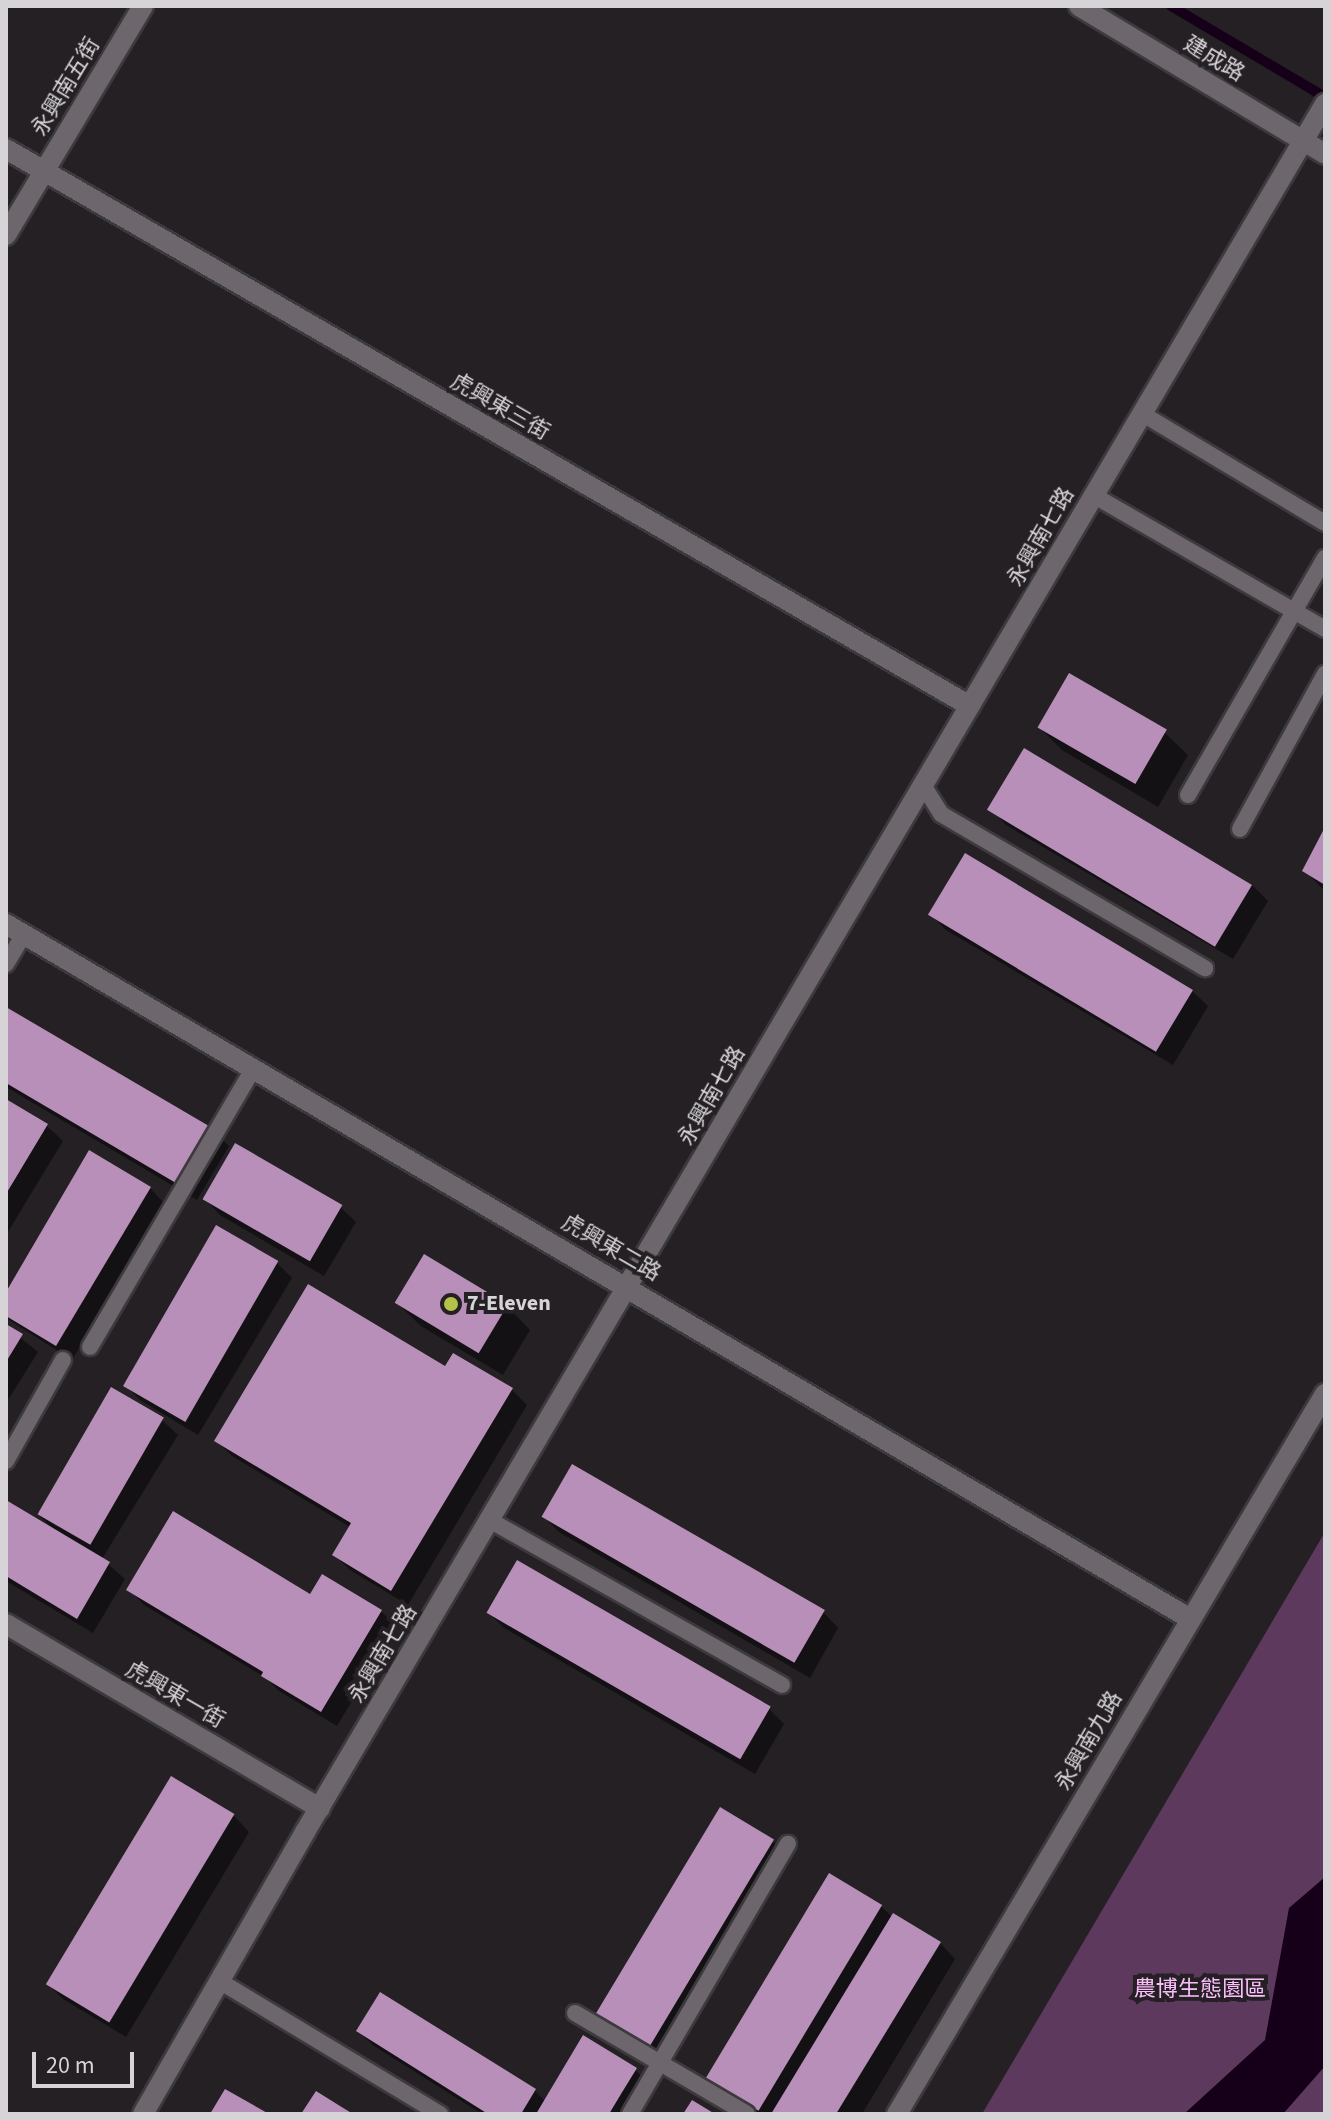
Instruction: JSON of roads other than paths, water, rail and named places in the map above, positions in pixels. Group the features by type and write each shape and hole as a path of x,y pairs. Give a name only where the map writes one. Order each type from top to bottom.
{"street":[{"name":"永興南五街","path":"6,235 143,6"},
{"name":"建成路","path":"1079,6 1325,154"},
{"name":"永興南七路","path":"143,2114 320,1808 1320,111"},
{"name":"虎興東三街","path":"6,149 970,706"},
{"name":"虎興東二路","path":"15,929 629,1286 1189,1618"},
{"name":"永興南九路","path":"897,2114 1189,1618 1325,1394"},
{"name":"虎興東一街","path":"6,1624 320,1808"}],"lane":[{"path":"1141,413 1325,523"},
{"path":"1093,495 1325,629"},
{"path":"1188,795 1325,558"},
{"path":"1240,829 1325,674"},
{"path":"923,785 941,814 1205,968"},
{"path":"6,964 15,929"},
{"path":"90,1347 254,1068"},
{"path":"6,1461 63,1360"},
{"path":"491,1521 782,1685"},
{"path":"630,2114 788,1844"},
{"path":"221,1982 440,2114"},
{"path":"575,2013 747,2114"}],"waterway":[{"path":"1171,6 1325,97"}],"place":[{"name":"7-Eleven","path":"451,1304"}],"park label":[{"name":"農博生態園區","path":"1200,1990"}]}
